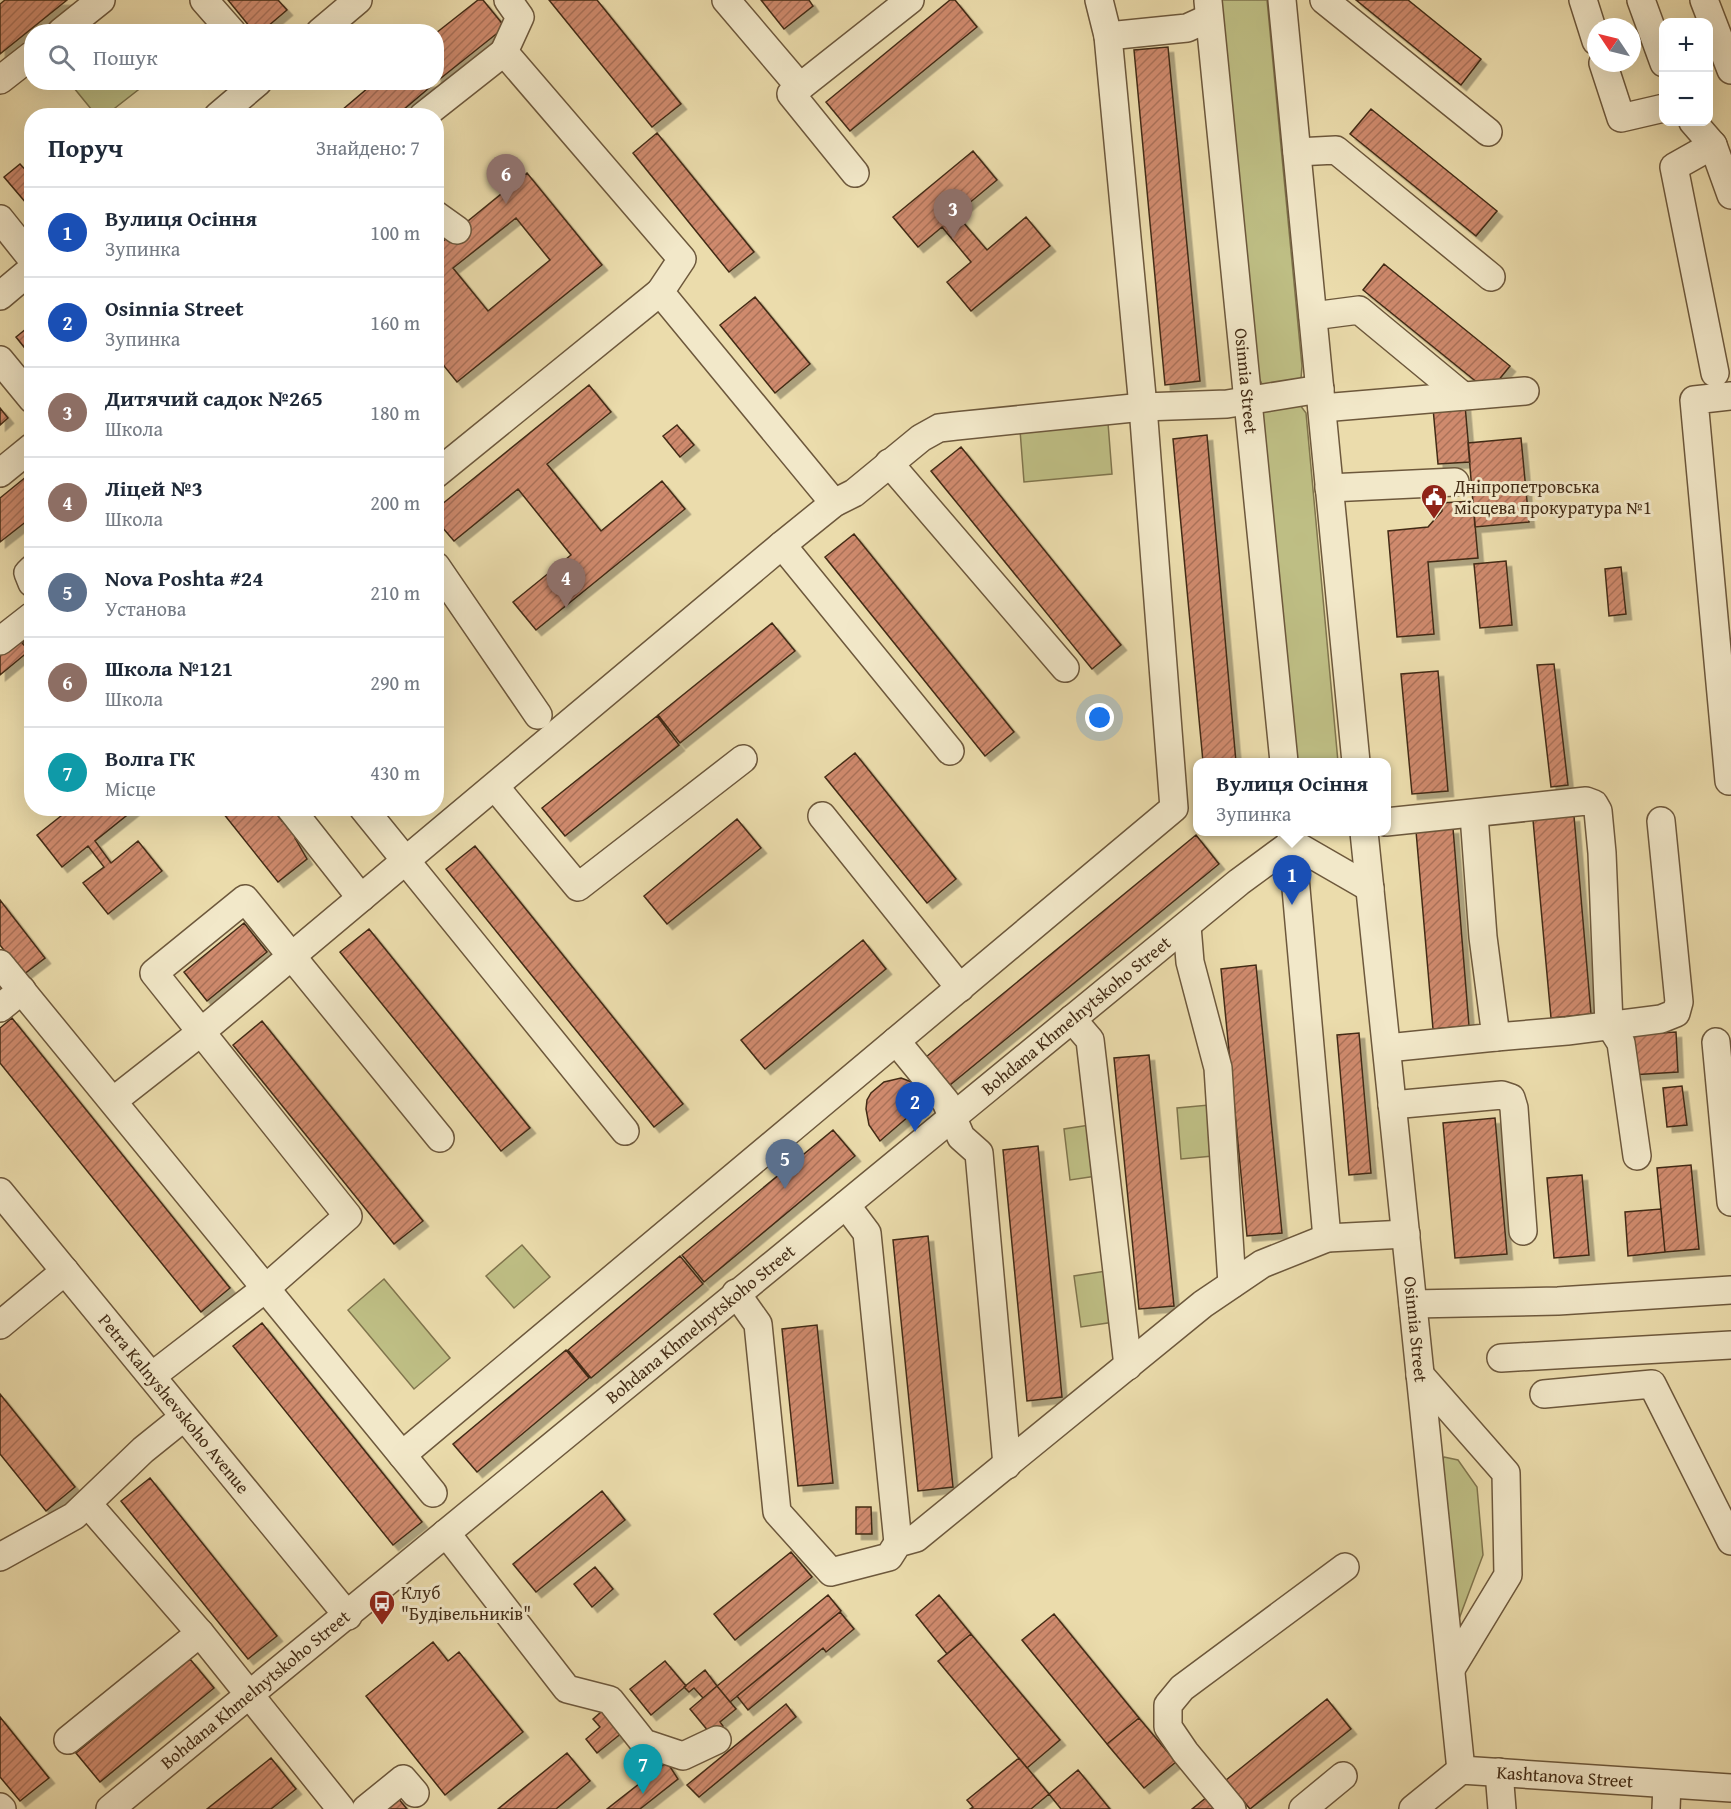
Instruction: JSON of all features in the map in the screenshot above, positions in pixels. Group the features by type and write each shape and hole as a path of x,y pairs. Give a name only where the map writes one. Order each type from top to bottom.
{"street":[{"path":"71,24 101,0"},
{"path":"204,0 225,24"},
{"path":"330,24 358,0"},
{"path":"433,108 504,52 520,17 508,0"},
{"path":"726,0 800,87"},
{"path":"855,173 791,94 910,0"},
{"path":"402,1455 1174,808 1143,407 1107,36 1099,0"},
{"path":"1324,0 1488,132"},
{"path":"1583,0 1589,18"},
{"path":"1641,0 1659,49"},
{"path":"1704,0 1731,70"},
{"path":"1287,3 1297,153 1356,758"},
{"path":"1107,36 1187,28 1209,9"},
{"name":"Osinnia Street","path":"1209,9 1284,758"},
{"path":"444,468 660,292 682,259 504,52"},
{"path":"0,80 24,61"},
{"path":"1606,72 1621,118 1659,109"},
{"path":"227,108 249,90"},
{"path":"1696,126 1713,145 1731,195"},
{"path":"1713,145 1674,167 1715,373"},
{"path":"1297,153 1336,150 1491,277"},
{"path":"0,219 24,248"},
{"path":"0,296 24,276"},
{"path":"660,292 834,503"},
{"path":"1313,316 1359,310 1463,396"},
{"path":"0,360 24,389"},
{"path":"112,1101 201,1032 291,955 496,788 782,545 834,503 854,493 921,438 939,428 1143,407 1227,404 1249,400 1463,396 1526,391"},
{"path":"1729,781 1694,400 1731,396"},
{"path":"0,473 24,454"},
{"path":"889,463 1065,668"},
{"path":"1329,488 1455,482"},
{"path":"782,545 950,751"},
{"path":"444,578 538,715"},
{"path":"0,641 24,622"},
{"path":"496,788 578,887 743,759"},
{"path":"1391,822 1586,801 1594,804 1598,811 1602,853 1609,1024 1621,1043 1637,1156"},
{"path":"1474,814 1483,937 1496,1036"},
{"path":"296,816 361,898"},
{"path":"369,816 625,1131"},
{"path":"822,816 960,988"},
{"path":"1387,1048 1567,1031 1661,1019 1676,1013 1679,1002 1661,821"},
{"name":"Osinnia Street","path":"1365,836 1461,1770"},
{"path":"1291,837 1370,888"},
{"path":"1291,837 1327,1238"},
{"name":"Bohdana Khmelnytskoho Street","path":"110,1809 348,1616 736,1293 1187,926 1291,837"},
{"path":"152,1376 266,1288 348,1216 154,973 245,899 440,1137"},
{"path":"1187,926 1190,962 1218,1068 1232,1284"},
{"path":"0,964 433,1493"},
{"path":"0,1008 22,990"},
{"path":"1072,1020 1090,1040 1128,1366"},
{"path":"896,1041 946,1102 961,1137 979,1153 1007,1465"},
{"path":"1716,1042 1731,1202"},
{"path":"1392,1105 1502,1095 1511,1098 1514,1108 1523,1231"},
{"name":"Petra Kalnyshevskoho Avenue","path":"0,1192 348,1616"},
{"path":"736,1293 758,1324 777,1512 831,1572 889,1557 898,1543 867,1233 846,1205"},
{"path":"898,1543 916,1538 1203,1304 1262,1264 1327,1238 1406,1234"},
{"path":"0,1325 65,1271"},
{"path":"1413,1304 1558,1301 1731,1290"},
{"path":"1501,1358 1731,1345"},
{"path":"1420,1375 1506,1473 1508,1575 1451,1669"},
{"path":"1544,1394 1652,1384 1731,1541"},
{"path":"0,1557 74,1516 143,1450 184,1416"},
{"path":"88,1504 201,1633 341,1809"},
{"path":"446,1533 567,1689 610,1700 644,1743 683,1756 717,1740"},
{"path":"1232,1809 1185,1752 1168,1727 1168,1705 1182,1688 1345,1567"},
{"path":"68,1740 201,1633"},
{"path":"1413,1809 1461,1770"},
{"name":"Kashtanova Street","path":"1461,1770 1499,1772 1666,1796 1731,1788"},
{"path":"1499,1772 1502,1809"},
{"path":"1304,1809 1343,1776"},
{"path":"366,1809 403,1779 415,1793"}],"green space":[{"path":"1220,0 1267,0 1302,366 1301,379 1273,389 1262,384 1258,376"},
{"path":"76,90 138,90 115,108 90,108"},
{"path":"1300,405 1306,413 1338,758 1297,758 1261,415 1263,409"},
{"path":"1108,423 1112,474 1024,482 1020,430"},
{"path":"1209,1105 1213,1156 1181,1159 1177,1108"},
{"path":"1096,1124 1103,1175 1070,1180 1064,1129"},
{"path":"522,1245 550,1277 514,1308 486,1276"},
{"path":"1106,1271 1114,1322 1081,1327 1074,1276"},
{"path":"384,1279 450,1358 414,1389 348,1310"},
{"path":"1444,1457 1458,1460 1477,1487 1483,1555 1459,1619 1441,1464"}],"building":[{"path":"5,0 67,0 37,24 24,24 24,35 0,54 0,4"},
{"path":"228,0 278,0 287,10 270,24 248,24"},
{"path":"478,0 483,0 505,27 444,76 444,27"},
{"path":"549,0 597,0 681,104 652,127"},
{"path":"761,0 809,0 813,6 784,29"},
{"path":"950,0 955,0 977,27 850,131 826,102"},
{"path":"1356,0 1408,0 1481,59 1461,85"},
{"path":"1168,47 1200,381 1165,385 1134,50"},
{"path":"366,90 427,90 405,108 344,108"},
{"path":"1371,109 1497,211 1476,236 1350,134"},
{"path":"657,133 754,252 729,272 633,153"},
{"path":"973,151 997,180 956,214 987,250 1026,217 1050,246 971,311 947,282 971,262 942,227 918,247 893,217"},
{"path":"20,164 24,168 24,201 4,177"},
{"path":"527,173 602,265 457,382 444,366 444,240","holes":["516,218 550,260 488,311 453,268"]},
{"path":"1384,264 1510,366 1489,392 1363,290"},
{"path":"755,297 810,364 775,393 720,325"},
{"path":"24,330 24,347 16,337"},
{"path":"589,385 611,412 547,464 601,531 662,481 685,509 536,630 513,602 571,555 518,489 454,541 444,529 444,503"},
{"path":"1465,405 1470,462 1438,464 1433,408"},
{"path":"0,408 8,418 0,425"},
{"path":"677,425 694,445 680,457 663,436"},
{"path":"1207,435 1236,758 1203,758 1173,439"},
{"path":"1521,438 1529,522 1475,527 1468,443"},
{"path":"961,447 1121,645 1092,669 931,471"},
{"path":"24,478 24,523 0,542 0,498"},
{"path":"1473,501 1478,558 1428,562 1434,634 1397,637 1388,531 1428,527 1442,511 1441,503"},
{"path":"854,534 1014,732 985,756 825,557"},
{"path":"1506,561 1512,625 1480,628 1474,564"},
{"path":"1621,567 1626,614 1609,616 1605,569"},
{"path":"772,623 795,651 680,743 658,715"},
{"path":"18,638 24,645 24,655 0,675 0,653"},
{"path":"1554,664 1568,785 1551,787 1537,665"},
{"path":"1438,671 1448,791 1412,794 1401,674"},
{"path":"657,716 679,745 565,836 542,808"},
{"path":"855,753 956,879 927,903 825,777"},
{"path":"61,816 126,816 95,841 111,863 138,841 162,871 108,914 83,883 104,867 88,846 62,867 37,835"},
{"path":"225,816 278,816 282,821 288,816 302,833 295,838 307,859 278,882"},
{"path":"1574,816 1591,1014 1551,1018 1533,820"},
{"path":"737,819 761,848 667,924 644,896"},
{"path":"1453,828 1469,1026 1433,1029 1416,831"},
{"path":"1195,836 1219,864 950,1085 926,1057"},
{"path":"475,846 683,1104 654,1127 446,869"},
{"path":"0,900 45,958 23,975 0,945"},
{"path":"244,923 267,952 207,1001 184,972"},
{"path":"369,929 530,1128 501,1151 340,952"},
{"path":"863,940 886,969 765,1069 741,1040"},
{"path":"1256,965 1282,1233 1247,1236 1221,969"},
{"path":"12,1018 230,1288 201,1312 0,1063 0,1028"},
{"path":"262,1021 423,1221 394,1244 233,1045"},
{"path":"1676,1032 1678,1072 1631,1075 1630,1035"},
{"path":"1359,1033 1371,1173 1349,1175 1337,1035"},
{"path":"1149,1055 1174,1306 1139,1309 1114,1058"},
{"path":"901,1078 917,1084 930,1098 880,1141 869,1125 867,1100 871,1093 884,1082"},
{"path":"1682,1086 1687,1125 1667,1127 1663,1088"},
{"path":"1495,1118 1507,1254 1455,1258 1443,1123"},
{"path":"833,1130 855,1156 704,1282 682,1255"},
{"path":"1038,1146 1062,1397 1027,1401 1003,1150"},
{"path":"1691,1165 1699,1249 1665,1252 1657,1168"},
{"path":"1582,1175 1589,1255 1554,1258 1547,1178"},
{"path":"1661,1209 1665,1252 1628,1256 1625,1212"},
{"path":"928,1236 953,1487 918,1491 893,1240"},
{"path":"680,1256 703,1284 591,1378 568,1350"},
{"path":"262,1323 422,1522 393,1545 233,1346"},
{"path":"817,1325 833,1483 798,1486 782,1329"},
{"path":"566,1350 589,1378 477,1472 453,1444"},
{"path":"0,1394 75,1487 46,1511 0,1454"},
{"path":"150,1478 277,1636 248,1659 121,1501"},
{"path":"602,1491 625,1520 536,1592 513,1564"},
{"path":"856,1507 871,1507 872,1534 856,1534"},
{"path":"791,1552 812,1577 735,1640 714,1614"},
{"path":"595,1567 613,1589 592,1607 574,1584"},
{"path":"828,1595 841,1611 730,1702 717,1686"},
{"path":"939,1595 971,1634 947,1654 916,1615"},
{"path":"840,1612 854,1629 826,1652 823,1648 748,1710 737,1696"},
{"path":"1054,1614 1139,1718 1107,1744 1022,1640"},
{"path":"971,1634 1060,1740 1027,1768 938,1661"},
{"path":"433,1642 448,1661 459,1652 523,1732 445,1795 366,1696"},
{"path":"190,1659 214,1688 100,1782 76,1753"},
{"path":"665,1661 686,1686 651,1715 630,1689"},
{"path":"705,1670 717,1686 703,1698 694,1688 689,1692 684,1687"},
{"path":"717,1686 736,1709 720,1722 723,1726 718,1730 716,1727 709,1732 690,1709"},
{"path":"1327,1699 1351,1729 1250,1809 1226,1780"},
{"path":"786,1704 796,1717 699,1797 687,1785"},
{"path":"609,1705 628,1728 597,1753 586,1739 600,1727 593,1719"},
{"path":"0,1717 49,1778 20,1801 0,1777"},
{"path":"1139,1718 1176,1762 1144,1788 1107,1744"},
{"path":"567,1753 590,1781 556,1809 498,1809"},
{"path":"271,1758 296,1789 271,1809 207,1809"},
{"path":"1019,1758 1049,1794 1031,1809 970,1809 973,1807 967,1800"},
{"path":"667,1762 678,1779 640,1809 607,1809"},
{"path":"1078,1770 1110,1809 1061,1809 1049,1794"},
{"path":"1207,1797 1217,1809 1192,1809"},
{"path":"398,1798 407,1809 384,1809"}],"place":[{"name":"Школа №121","path":"506,204"},
{"name":"Дитячий садок №265","path":"953,239"},
{"name":"Дніпропетровська місцева прокуратура №1","path":"1434,520"},
{"name":"Ліцей №3","path":"566,608"},
{"name":"Вулиця Осіння","path":"1292,905"},
{"name":"Osinnia Street","path":"915,1132"},
{"name":"Nova Poshta #24","path":"785,1189"},
{"name":"Клуб \"Будівельників\"","path":"382,1626"},
{"name":"Волга ГК","path":"643,1794"}]}
